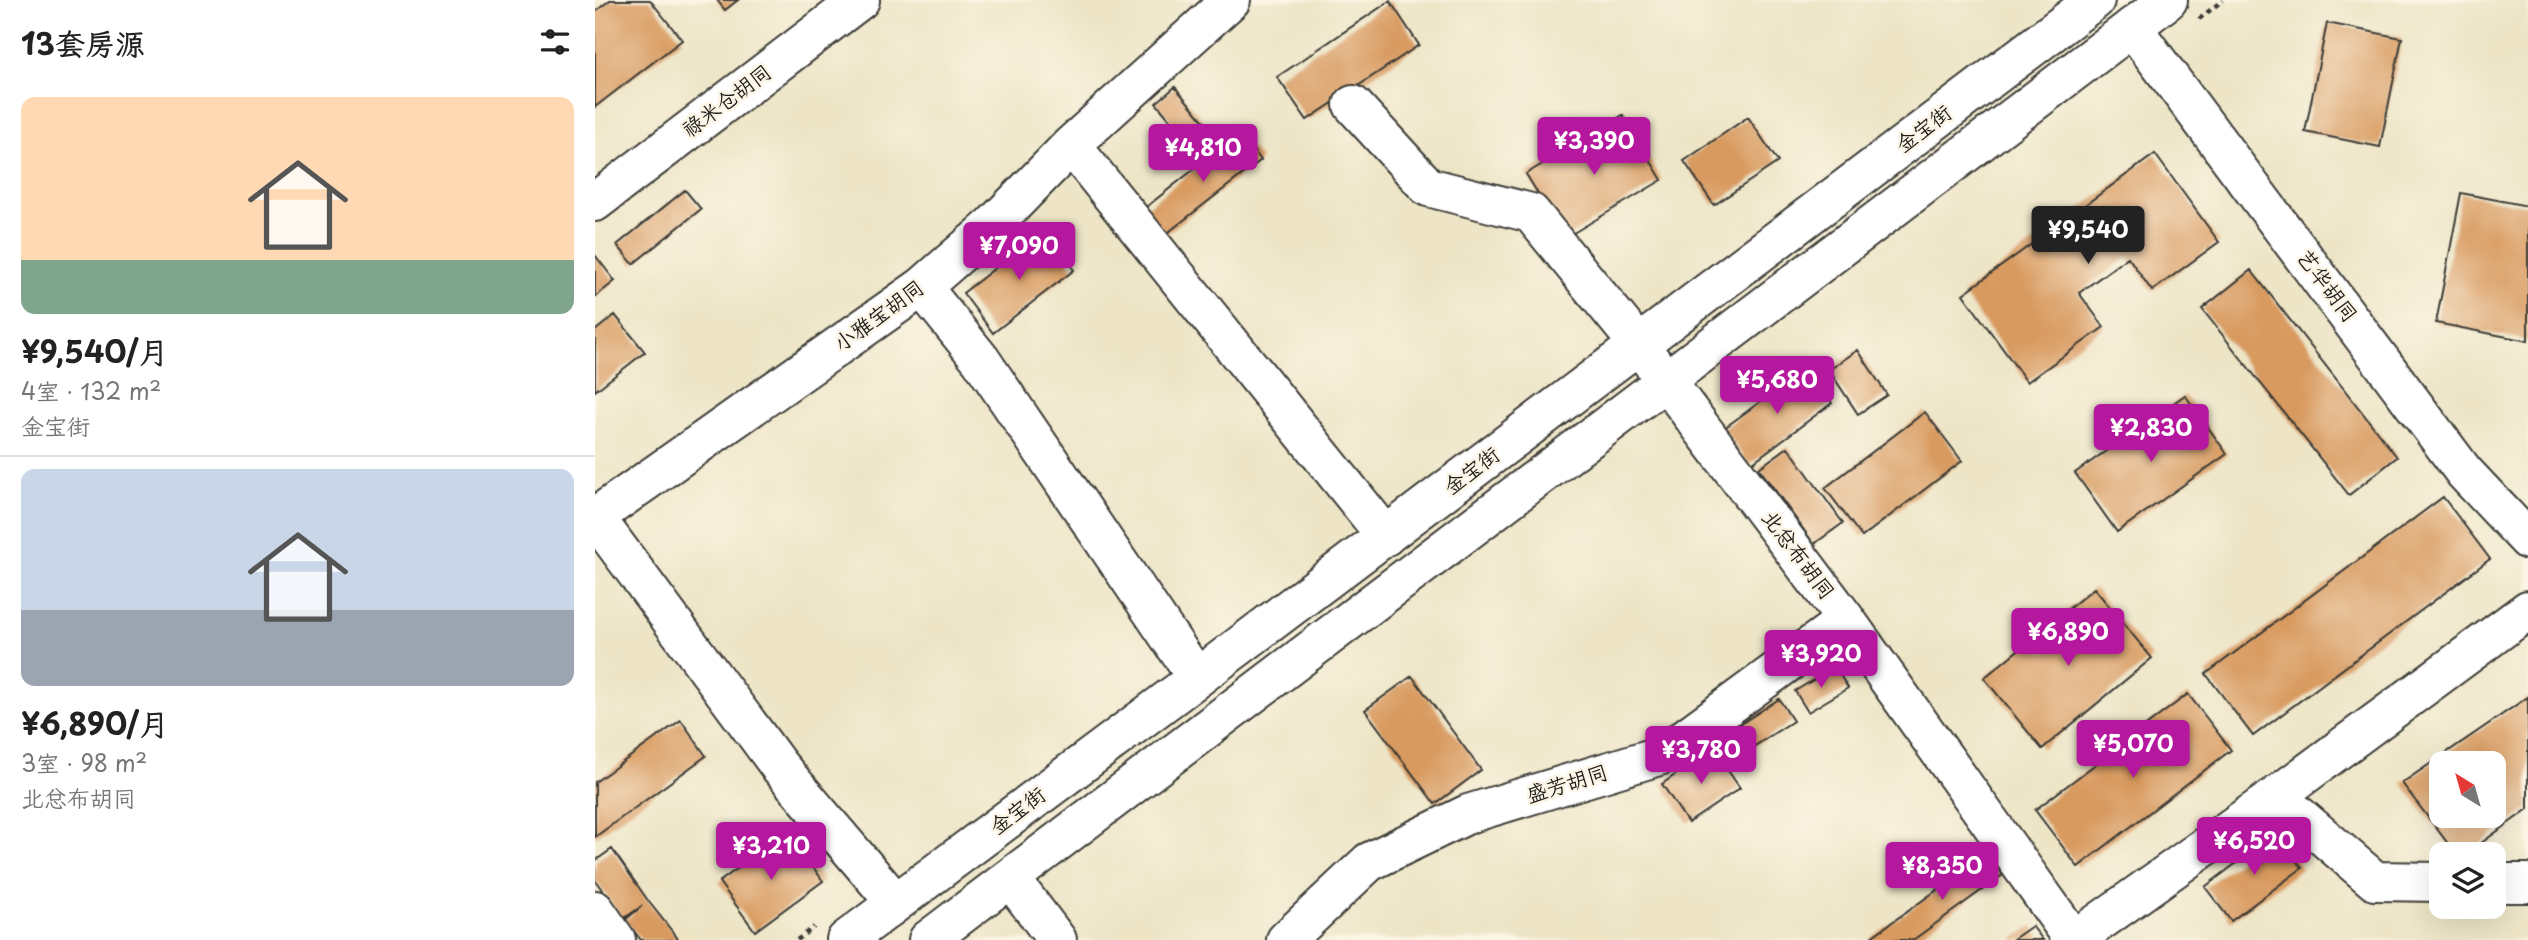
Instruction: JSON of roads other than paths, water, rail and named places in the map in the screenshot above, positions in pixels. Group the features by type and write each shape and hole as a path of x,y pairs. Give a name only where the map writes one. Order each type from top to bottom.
{"main road":[{"name":"小雅宝胡同","path":"595,517 922,286 993,225 1071,145 1231,0"},
{"name":"金宝街","path":"846,940 2095,0"},
{"path":"928,940 2168,0"},
{"name":"禄米仓胡同","path":"595,202 852,2"},
{"name":"艺华胡同","path":"2132,27 2464,472 2528,540"},
{"name":"北总布胡同","path":"1353,105 1428,187 1531,213 1639,345 1846,620 2074,940"},
{"path":"1071,145 1386,536"},
{"path":"922,286 981,360 1197,678"},
{"path":"595,517 779,766 895,902"},
{"path":"2074,940 2276,796 2528,610"},
{"name":"盛芳胡同","path":"1286,940 1369,862 1468,814 1662,755 1846,620"},
{"path":"2276,796 2375,881 2429,882"},
{"path":"1010,878 1057,940"},
{"path":"2506,883 2528,883"},
{"path":"595,910 616,940"}]}
